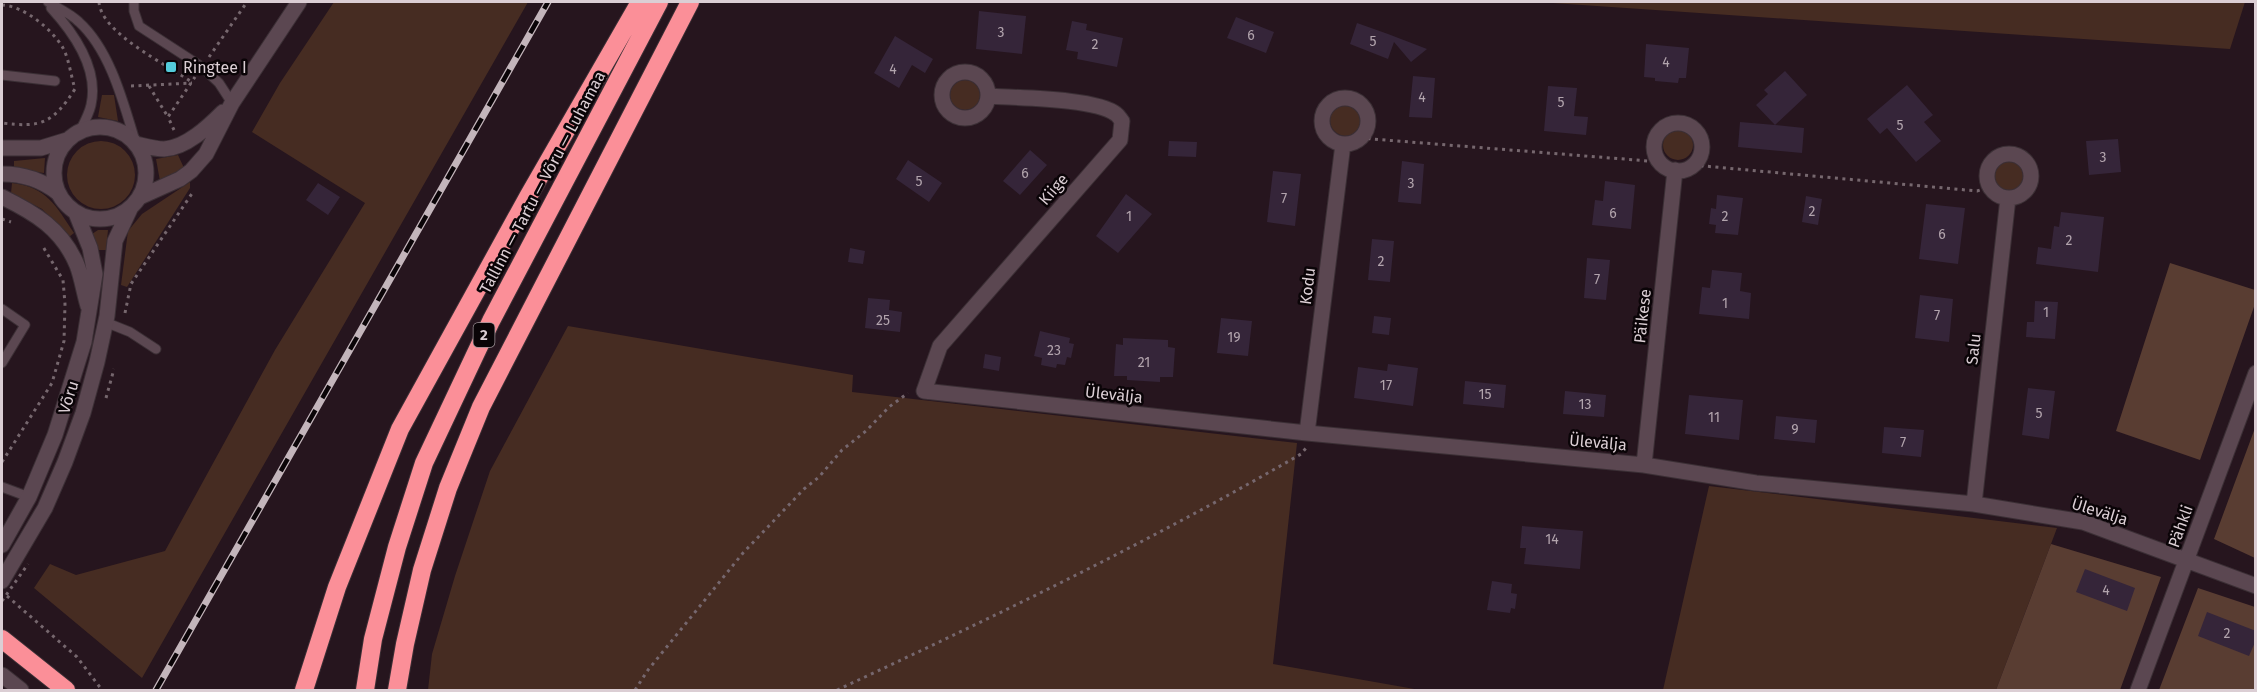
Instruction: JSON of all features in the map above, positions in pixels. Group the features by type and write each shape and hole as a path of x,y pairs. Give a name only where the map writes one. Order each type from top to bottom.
{"highway":[{"path":"304,690 337,587 400,429 529,195 640,2"},
{"name":"Tallinn — Tartu — Võru — Luhamaa","path":"365,690 373,639 397,547 424,463 491,321 659,2"},
{"name":"2","path":"398,690 405,644 422,570 448,488 480,407 690,2"},
{"path":"2,639 66,690"}],"street":[{"path":"2,174 35,179 50,186 68,207 85,217 104,220 114,218 135,203 180,179 191,171 206,154 232,103 299,2"},
{"name":"Kiige","path":"924,391 940,346 1120,140 1122,121 1116,114 1106,109 1087,104 988,96"},
{"path":"1349,98 1363,106 1368,120 1367,128 1360,138 1343,144 1330,138 1323,125 1324,111 1335,100 1349,98"},
{"path":"136,144 167,149 181,144 209,126 232,103"},
{"path":"1672,123 1681,123 1695,130 1702,144 1702,152 1693,165 1675,170 1661,162 1655,147 1659,132 1672,123"},
{"path":"2,148 41,148 67,140 80,131 93,127 109,128 124,134 136,144 145,162 146,181 135,203"},
{"path":"58,193 54,167 60,150 67,140"},
{"name":"Kodu","path":"1311,433 1343,144"},
{"path":"2008,154 2022,159 2030,170 2030,184 2021,195 2008,198 1994,193 1990,187 1988,172 1995,160 2008,154"},
{"name":"Päikese","path":"1644,465 1675,170"},
{"path":"2,197 31,211 50,227 66,246 76,265 90,314"},
{"name":"Salu","path":"1974,504 2008,198"},
{"name":"Võru","path":"2,581 22,560 65,462 83,413 105,322 115,241 135,203"},
{"name":"Võru","path":"2,545 29,497 55,435 84,342 95,274 90,248 76,213"},
{"name":"Pähkli","path":"2138,690 2256,373"},
{"name":"Ülevälja","path":"924,391 1311,433 1644,465 1756,483 1974,504 2083,522 2256,586"},
{"path":"2,675 21,690"}],"lane":[{"path":"46,2 66,24 86,60 92,90 91,104 80,131"},
{"path":"46,2 80,22 103,53 119,87 136,144"},
{"path":"134,2 139,26 202,67 219,83 232,103"},
{"path":"2,75 55,81"},
{"path":"2,309 25,325 2,363"},
{"path":"105,322 130,332 156,349"},
{"path":"2,487 29,497"}],"path":[{"path":"99,2 106,21 118,34 192,82 128,86"},
{"path":"2,6 7,4 48,29 63,48 75,89 57,114 43,122 2,123"},
{"path":"148,85 168,117"},
{"path":"1360,138 1661,162"},
{"path":"1693,165 1977,190 1990,187"},
{"path":"2,219 18,225"},
{"path":"2,462 52,383 64,341 63,280 44,246 38,240"},
{"path":"635,690 648,670 721,578 790,502 889,407 909,393 924,391"},
{"path":"837,690 1036,595 1209,507 1302,454 1311,433"},
{"path":"2,601 22,560"},
{"path":"2,591 78,657 102,690"}],"shaded area":[{"path":"334,2 528,2 142,678 34,588 50,564 76,575 165,551 275,350 365,203 252,132 280,83"},
{"path":"1538,2 2245,2 2230,49"},
{"path":"965,80 976,84 980,95 976,106 965,110 954,106 950,95 954,84"},
{"path":"102,95 114,95 118,121 98,117"},
{"path":"1346,104 1357,109 1362,120 1357,131 1346,136 1335,131 1330,120 1335,109"},
{"path":"1678,130 1689,134 1693,145 1689,156 1678,160 1667,156 1663,145 1667,134"},
{"path":"94,141 108,141 120,146 130,156 135,175 130,194 120,204 108,209 94,209 82,204 72,194 67,182 67,168 72,156 82,146"},
{"path":"178,155 184,168 160,181 156,159"},
{"path":"45,158 44,173 14,169 14,161"},
{"path":"2009,161 2020,165 2024,176 2020,187 2009,191 1998,187 1994,176 1998,165"},
{"path":"190,182 190,188 127,287 121,285 128,231 142,214"},
{"path":"12,183 24,185 42,193 56,206 74,233 69,237 42,209 11,193"},
{"path":"98,230 108,230 106,250 98,250 92,234"},
{"path":"2170,263 2255,290 2255,304 2200,460 2116,431"},
{"path":"568,326 853,375 852,392 1297,443 1273,664 1420,690 428,690 432,654 490,471"},
{"path":"2255,428 2255,558 2214,539"},
{"path":"1709,486 2057,528 1996,690 1663,690"},
{"path":"2051,544 2161,577 2120,690 1996,690"},
{"path":"2198,588 2255,607 2255,690 2159,690"}],"building":[{"path":"979,11 1026,16 1022,54 976,49"},
{"path":"1236,17 1274,32 1266,53 1227,38"},
{"path":"1072,21 1087,24 1086,30 1123,38 1117,67 1077,59 1078,52 1066,50"},
{"path":"1357,23 1427,49 1411,62 1394,42 1388,59 1350,44"},
{"path":"895,36 933,59 925,73 912,65 899,88 874,73"},
{"path":"1646,44 1689,48 1686,78 1679,78 1678,83 1655,81 1655,78 1644,77"},
{"path":"1785,71 1807,95 1775,125 1756,105 1768,94 1764,90"},
{"path":"1413,76 1435,78 1432,118 1409,117"},
{"path":"1907,85 1933,115 1924,122 1941,141 1916,162 1887,128 1880,134 1867,119"},
{"path":"1548,86 1577,88 1574,116 1588,117 1586,135 1544,131"},
{"path":"1740,122 1804,128 1802,153 1738,147"},
{"path":"2118,139 2121,172 2089,175 2086,141"},
{"path":"1169,141 1197,142 1196,157 1168,156"},
{"path":"1030,150 1047,165 1020,195 1003,181"},
{"path":"908,160 942,183 929,202 896,179"},
{"path":"1402,161 1424,164 1421,204 1398,202"},
{"path":"1273,171 1301,174 1295,226 1267,222"},
{"path":"1605,181 1635,185 1631,229 1592,225 1595,200 1603,201"},
{"path":"318,183 340,197 328,215 306,200"},
{"path":"1126,194 1152,214 1118,253 1096,236"},
{"path":"1717,195 1743,198 1738,235 1715,233 1716,225 1709,224 1711,208 1716,209"},
{"path":"1806,196 1822,199 1818,225 1802,222"},
{"path":"1926,204 1965,208 1958,264 1919,259"},
{"path":"2061,212 2104,217 2098,272 2036,264 2038,247 2051,249 2054,226 2059,227"},
{"path":"1372,239 1394,241 1390,282 1368,280"},
{"path":"850,248 865,251 863,264 848,262"},
{"path":"1587,258 1610,260 1606,300 1584,298"},
{"path":"1712,270 1742,273 1740,291 1751,293 1749,319 1699,314 1702,287 1710,288"},
{"path":"1920,295 1953,299 1949,342 1915,338"},
{"path":"868,298 890,300 889,310 902,312 900,332 865,328"},
{"path":"2035,301 2058,302 2055,339 2026,337 2027,322 2034,322"},
{"path":"1374,316 1391,318 1389,335 1372,333"},
{"path":"1221,318 1252,321 1248,356 1217,353"},
{"path":"1040,331 1070,338 1069,343 1074,344 1071,358 1067,357 1065,365 1057,364 1056,368 1041,365 1042,358 1034,356"},
{"path":"1123,338 1168,340 1168,347 1175,348 1173,377 1160,377 1160,382 1127,380 1127,376 1114,376 1116,344 1123,345"},
{"path":"985,354 1001,357 999,371 983,368"},
{"path":"1388,364 1418,368 1413,406 1354,398 1358,367 1387,371"},
{"path":"1465,381 1506,385 1504,408 1463,404"},
{"path":"2028,388 2055,391 2049,439 2022,435"},
{"path":"1565,391 1606,395 1604,417 1563,414"},
{"path":"1689,395 1743,400 1739,440 1685,434"},
{"path":"1776,416 1817,420 1815,443 1774,439"},
{"path":"1884,427 1924,430 1921,457 1882,453"},
{"path":"1522,526 1583,531 1580,569 1524,564 1526,548 1520,548"},
{"path":"2085,569 2135,588 2127,611 2076,592"},
{"path":"1492,581 1512,584 1511,593 1517,594 1515,609 1511,608 1510,613 1487,610"},
{"path":"2207,612 2256,631 2256,640 2249,656 2198,636"}],"railway":[{"path":"156,690 548,2"}],"place":[{"name":"Ringtee I","path":"171,67"}]}
